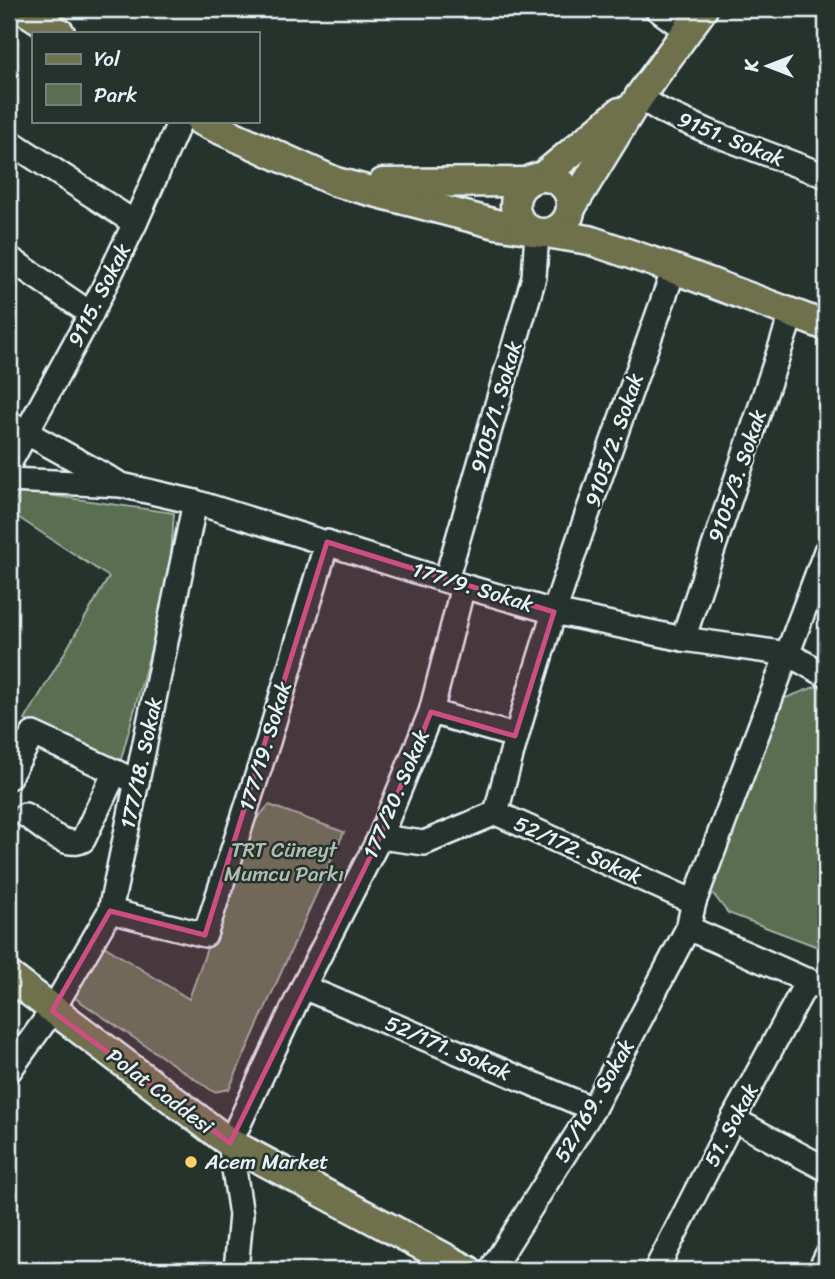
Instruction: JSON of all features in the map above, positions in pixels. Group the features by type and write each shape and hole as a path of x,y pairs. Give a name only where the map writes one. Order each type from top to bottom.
{"main road":[{"path":"23,9 58,32"},
{"path":"639,97 516,197 515,206 521,223 537,232 563,225 639,97 694,19"},
{"path":"203,122 337,182 496,224 589,240 826,326"},
{"path":"337,182 445,184 557,181 568,192 570,212 589,240"},
{"name":"Polat Caddesi","path":"9,976 230,1143 468,1270"}],"street":[{"path":"657,9 694,19"},
{"name":"9151. Sokak","path":"639,97 662,111 712,133 826,176"},
{"name":"9115. Sokak","path":"9,464 17,429 91,314 180,122"},
{"path":"9,141 135,223"},
{"name":"9105/1. Sokak","path":"454,583 534,277 537,232"},
{"path":"9,258 91,314"},
{"name":"9105/2. Sokak","path":"496,813 515,736 554,612 674,269"},
{"name":"9105/3. Sokak","path":"683,639 792,313"},
{"name":"177/9. Sokak","path":"17,429 121,485"},
{"name":"177/9. Sokak","path":"9,480 121,485 195,502 554,612 683,639 788,654 826,675"},
{"name":"177/18. Sokak","path":"9,1071 16,1046 52,1011 110,911 195,502"},
{"name":"177/19. Sokak","path":"110,911 205,935 268,741 327,542"},
{"name":"52/169. Sokak","path":"491,1270 593,1109 688,928 694,902 826,551"},
{"name":"177/20. Sokak","path":"230,1143 303,987 380,837 431,712 454,583"},
{"path":"431,712 515,736"},
{"path":"9,777 33,734 137,782"},
{"path":"25,815 69,844 83,841 115,772"},
{"name":"52/172. Sokak","path":"380,837 424,843 496,813 694,902"},
{"path":"688,928 817,984"},
{"name":"51. Sokak","path":"656,1270 733,1119 817,984"},
{"name":"52/171. Sokak","path":"303,987 593,1109"},
{"path":"733,1119 826,1169"},
{"path":"230,1143 241,1215 236,1270"}],"highlighted area":[{"path":"327,542 554,612 515,736 431,712 380,837 230,1143 52,1011 110,911 205,935"}],"green space":[{"path":"20,491 174,513 169,583 120,763 25,720 109,577 10,512"},
{"path":"817,686 826,691 826,950 728,913 711,891 780,700"},
{"name":"TRT Cüneyt Mumcu Parkı","path":"269,805 344,832 229,1089 214,1092 69,994 104,946 189,999 251,825"}],"place":[{"name":"Acem Market","path":"191,1162"}]}
